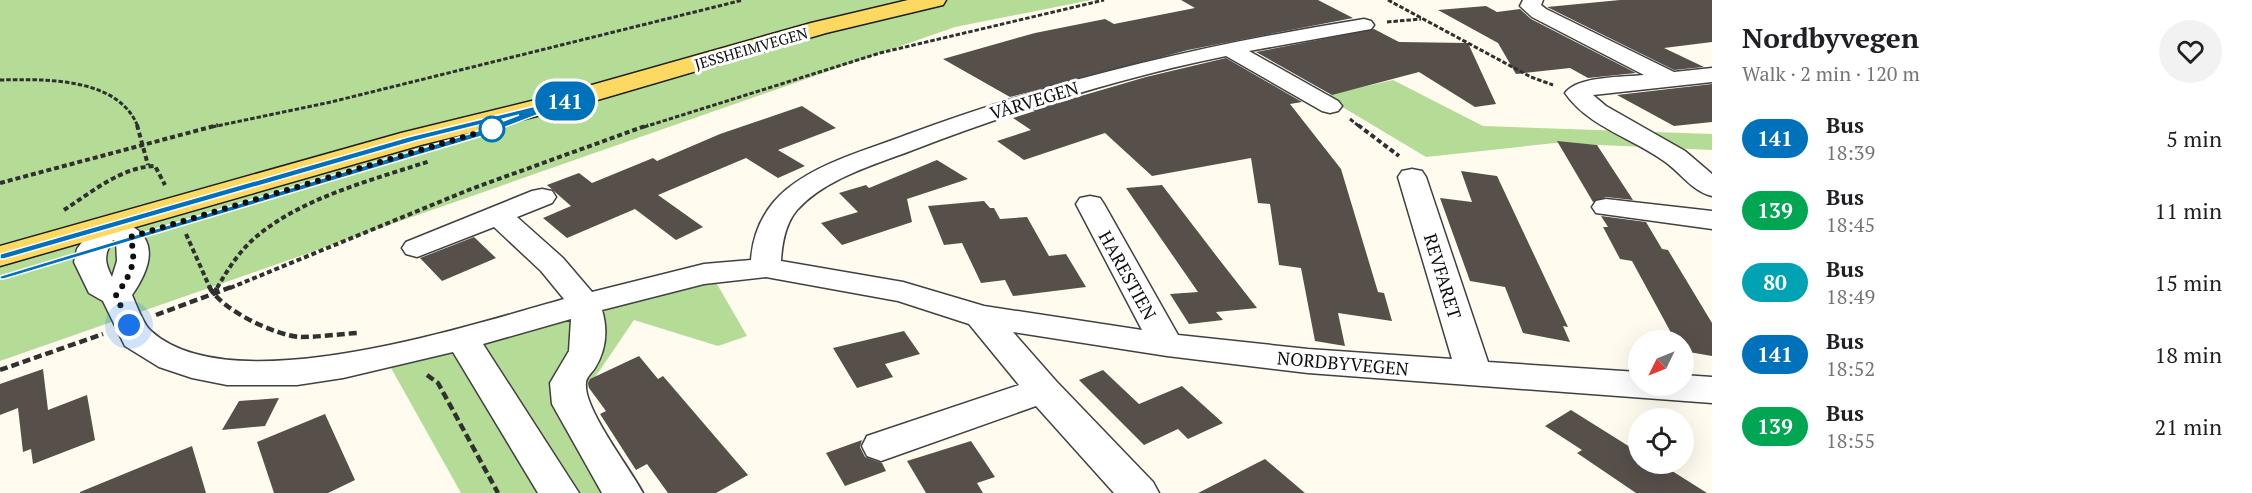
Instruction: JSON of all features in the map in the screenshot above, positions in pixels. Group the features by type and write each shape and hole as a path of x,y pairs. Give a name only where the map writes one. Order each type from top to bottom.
{"main road":[{"name":"JESSHEIMVEGEN","path":"0,276 110,237 476,135 568,100 819,28 935,0"},
{"name":"JESSHEIMVEGEN","path":"0,256 110,237"}],"street":[{"path":"1533,0 1530,6 1539,13 1668,78"},
{"name":"VÅRVEGEN","path":"766,268 766,246 770,232 787,204 816,183 855,163 1029,100 1143,67 1228,49 1364,25"},
{"path":"1228,49 1330,106"},
{"path":"1712,75 1591,87 1577,93 1597,111 1676,157 1712,188"},
{"name":"REVFARET","path":"1412,177 1474,374"},
{"path":"417,248 542,197"},
{"name":"HARESTIEN","path":"1090,204 1167,345"},
{"path":"1606,207 1712,220"},
{"path":"497,215 572,285 582,303 589,321 585,354 570,373 565,388 570,404 623,493"},
{"path":"110,237 133,246 131,275 116,295"},
{"name":"NORDBYVEGEN","path":"110,237 89,262 100,286 116,295 137,338 152,350 192,366 227,373 297,373 396,354 462,339 582,303 704,274 766,268 903,292 981,316 1167,345 1308,361 1711,392"},
{"path":"981,316 1043,390 1139,493"},
{"path":"462,339 559,493"},
{"path":"881,446 1043,390"}],"path":[{"path":"0,183 248,117 331,102 743,0"},
{"path":"213,295 513,173 630,131 860,59 1032,14 1104,0"},
{"path":"1388,0 1531,77 1577,93"},
{"path":"1364,25 1422,19"},
{"path":"0,80 54,81 92,89 122,101 137,124 148,165"},
{"path":"1330,106 1398,153 1412,177"},
{"path":"213,295 250,242 270,226 322,202 435,159"},
{"path":"61,212 115,178 148,165 156,166 168,194"},
{"path":"186,234 213,295 241,317 299,337 392,331 396,354 438,382 498,493"}],"green space":[{"path":"0,0 1091,0 955,27 0,361"},
{"path":"1393,80 1483,126 1712,134 1712,150 1555,143 1426,157 1324,96"},
{"path":"632,281 717,284 747,336 718,346 634,320 581,398 639,493 461,493 386,359 454,347"}],"building":[{"path":"1181,0 1318,0 1353,18 1188,50 1010,97 943,59 1035,33 1105,19 1114,24 1195,8"},
{"path":"1620,0 1712,0 1712,42 1664,48 1704,67 1674,70 1547,7"},
{"path":"1486,6 1497,12 1520,9 1531,19 1636,73 1588,78 1570,68 1516,74 1498,43 1438,10"},
{"path":"1374,29 1399,42 1468,43 1496,104 1475,107 1419,72 1332,95 1256,52"},
{"path":"1226,58 1302,102 1290,104 1341,169 1378,292 1384,293 1392,321 1338,313 1345,346 1315,341 1301,268 1279,265 1270,204 1258,203 1251,158 1152,176 1105,133 1024,160 997,141 1031,130 1013,118 1035,111 1033,110 1146,77"},
{"path":"1712,84 1712,122 1674,126 1617,95"},
{"path":"802,106 836,128 778,150 805,166 778,178 746,158 658,195 703,227 676,240 635,209 567,238 543,218 571,206 547,185 579,173 592,183 653,158 657,161 720,134"},
{"path":"1557,141 1597,145 1633,200 1606,197 1593,202"},
{"path":"937,160 968,179 907,199 912,222 842,245 821,223 858,212 839,193 866,185 869,188"},
{"path":"1461,171 1497,176 1568,327 1563,326 1570,342 1523,333 1505,287 1470,281 1440,198 1472,202"},
{"path":"1162,185 1257,308 1216,312 1223,320 1189,324 1170,294 1198,292 1126,188"},
{"path":"984,201 990,208 994,208 1000,219 1027,217 1049,256 1066,254 1086,287 1013,296 1005,280 981,283 962,243 944,245 928,206"},
{"path":"1601,216 1646,222 1662,249 1668,250 1712,323 1712,356 1694,353 1694,330 1670,330 1632,261 1620,259 1603,227 1608,227"},
{"path":"474,237 496,258 442,281 420,258"},
{"path":"904,331 920,354 885,364 893,377 857,388 833,348"},
{"path":"639,356 658,379 663,376 748,475 716,493 668,493 647,464 636,470 600,414 606,411 589,388 588,383 590,379"},
{"path":"43,369 48,410 87,395 95,440 33,464 31,449 23,452 18,408 0,415 0,384"},
{"path":"1103,370 1139,404 1182,386 1223,423 1188,439 1178,429 1144,445 1079,380"},
{"path":"279,398 265,426 222,430 239,401"},
{"path":"1571,410 1628,446 1628,474 1677,474 1707,493 1636,493 1577,453 1582,450 1545,426"},
{"path":"325,414 355,480 328,493 274,493 257,442"},
{"path":"862,440 860,447 865,457 882,463 886,471 845,486 826,453"},
{"path":"971,441 995,477 977,483 983,493 926,493 907,461"},
{"path":"192,446 206,493 80,493 80,492"},
{"path":"1265,459 1305,493 1198,493"}],"bus line":[{"name":"141","path":"0,256 411,139 568,100 476,135 0,276"}],"route":[{"path":"129,325 116,295 131,275 133,246 130,237 494,128 492,129"}]}
